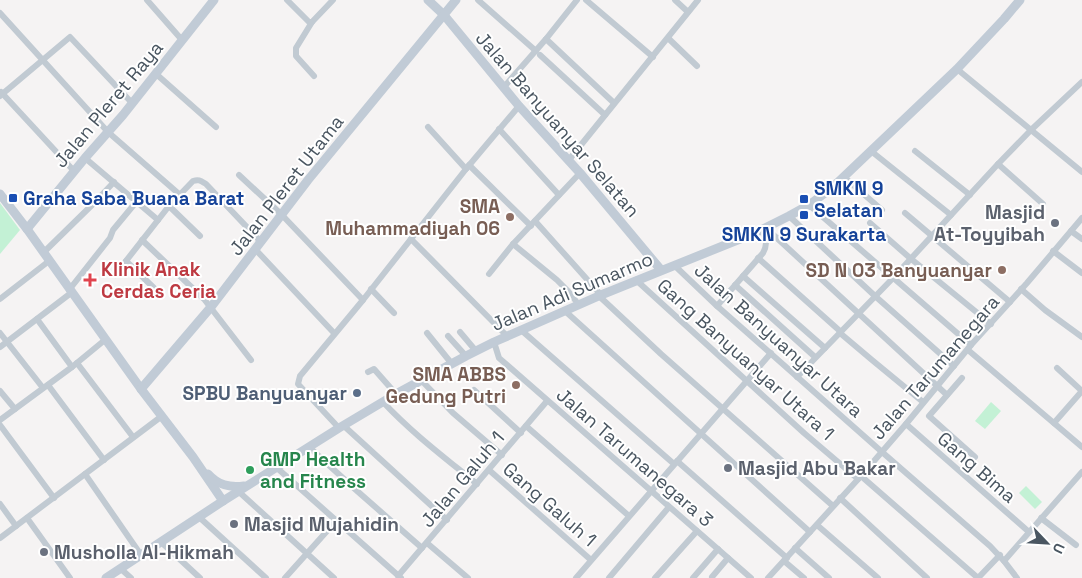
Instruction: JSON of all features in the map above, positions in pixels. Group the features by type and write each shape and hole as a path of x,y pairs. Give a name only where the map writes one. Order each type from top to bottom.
{"main road":[{"name":"Jalan Pleret Raya","path":"27,229 132,103 214,0"},
{"name":"Jalan Banyuanyar Selatan","path":"428,0 444,15 518,106 580,173 661,270"},
{"name":"Jalan Pleret Utama","path":"141,389 210,307 281,214 456,0"},
{"name":"Jalan Adi Sumarmo","path":"106,578 238,491 341,427 476,350 636,280 740,240 810,205 844,177 957,69 1004,19 1019,0"},
{"path":"0,194 141,389 193,457 223,501"},
{"path":"193,457 219,483 235,487 248,485"}],"street":[{"path":"147,0 182,40"},
{"path":"287,0 308,22 312,22"},
{"path":"314,76 296,56 296,48 312,22 333,0"},
{"path":"478,0 605,115"},
{"path":"504,87 538,53 546,39 577,0"},
{"path":"586,0 653,57"},
{"path":"675,0 688,12"},
{"path":"568,161 698,0"},
{"path":"0,13 108,132 179,194"},
{"path":"74,171 1,94 70,37 132,103"},
{"path":"668,38 697,66"},
{"path":"546,39 614,104"},
{"path":"957,69 1082,172"},
{"path":"155,73 216,127"},
{"path":"797,377 894,277 998,164 1082,82"},
{"path":"446,520 341,427 298,384 300,376 334,333 363,300 518,106"},
{"path":"428,127 468,167 533,224 600,296 654,348 833,506"},
{"path":"498,129 560,195"},
{"path":"871,151 951,215"},
{"path":"915,152 970,195"},
{"path":"85,158 158,220"},
{"path":"998,164 1043,204"},
{"path":"489,274 513,244 580,173"},
{"path":"239,175 281,214 363,300"},
{"path":"844,177 882,210"},
{"path":"115,275 179,194 193,181 201,180 334,333"},
{"path":"43,253 114,182"},
{"path":"0,347 70,291 110,238 113,230 137,201"},
{"path":"810,205 894,277 970,348 1082,447"},
{"path":"169,206 200,236"},
{"path":"905,213 1010,302"},
{"path":"789,216 954,366"},
{"name":"Jalan Tarumanegara","path":"768,578 882,452 1082,218"},
{"path":"870,223 991,324"},
{"path":"717,306 763,253 766,246 764,229"},
{"path":"764,229 859,313 947,395"},
{"path":"1071,231 1082,239"},
{"path":"411,239 507,336"},
{"path":"142,240 210,307 251,360"},
{"path":"513,244 557,280 579,305"},
{"path":"1054,251 1082,273"},
{"path":"758,258 872,360 923,402"},
{"path":"0,299 49,261"},
{"path":"126,261 154,288"},
{"name":"Jalan Banyuanyar Utara","path":"674,265 717,306 970,528 1002,558 1017,578"},
{"path":"743,276 825,348"},
{"name":"Gang Banyuanyar Utara 1","path":"636,280 747,382 978,578"},
{"path":"735,285 815,358"},
{"path":"1021,289 1045,310 1082,337"},
{"path":"371,290 394,313"},
{"path":"565,311 810,532"},
{"path":"37,319 133,437"},
{"path":"521,330 785,559 804,578"},
{"path":"460,332 476,350"},
{"path":"427,333 452,364"},
{"path":"0,334 46,386 104,460"},
{"path":"448,336 466,356"},
{"path":"0,420 106,339"},
{"name":"Jalan Tarumanegara 3","path":"490,344 499,358 751,578"},
{"path":"576,578 771,353"},
{"path":"1054,423 1082,391 1057,368"},
{"path":"368,372 374,369 396,394"},
{"path":"962,378 929,416 975,457"},
{"path":"421,380 453,413 502,455"},
{"path":"474,390 520,433"},
{"path":"0,391 15,409"},
{"name":"Jalan Galuh 1","path":"400,577 547,401"},
{"path":"382,402 431,448 477,484"},
{"path":"0,538 162,416"},
{"name":"Gang Bima","path":"906,424 1028,532"},
{"path":"0,425 54,498"},
{"path":"526,426 629,516"},
{"path":"309,447 356,490 468,578"},
{"path":"276,468 400,577"},
{"name":"Gang Galuh 1","path":"488,470 591,560"},
{"path":"978,578 1002,558 1028,532 1082,472"},
{"path":"85,474 141,555"},
{"path":"238,491 334,578"},
{"path":"840,498 927,578"},
{"path":"0,504 16,526"},
{"path":"609,578 669,507"},
{"path":"199,517 266,578"},
{"path":"27,518 70,578"},
{"path":"1041,518 1076,545"},
{"path":"285,578 336,521"},
{"path":"816,525 878,578"},
{"path":"655,578 697,531"},
{"path":"161,542 200,578"},
{"path":"796,548 830,578"},
{"path":"693,578 718,549"},
{"path":"712,577 728,558"},
{"path":"120,568 131,578"}],"green space":[{"path":"0,203 20,230 0,254"},
{"path":"991,402 1001,411 985,429 975,421"},
{"path":"1026,486 1042,502 1035,509 1019,493"}],"place":[{"name":"Graha Saba Buana Barat","path":"13,198"},
{"name":"SMKN 9 Selatan","path":"804,199"},
{"name":"SMKN 9 Surakarta","path":"804,215"},
{"name":"SMA Muhammadiyah 06","path":"510,217"},
{"name":"Masjid At-Toyyibah","path":"1055,223"},
{"name":"SD N 03 Banyuanyar","path":"1002,270"},
{"name":"Klinik Anak Cerdas Ceria","path":"90,280"},
{"name":"SMA ABBS Gedung Putri","path":"516,385"},
{"name":"SPBU Banyuanyar","path":"357,393"},
{"name":"Masjid Abu Bakar","path":"728,468"},
{"name":"GMP Health and Fitness","path":"250,470"},
{"name":"Masjid Mujahidin","path":"234,524"},
{"name":"Musholla Al-Hikmah","path":"44,552"}]}
